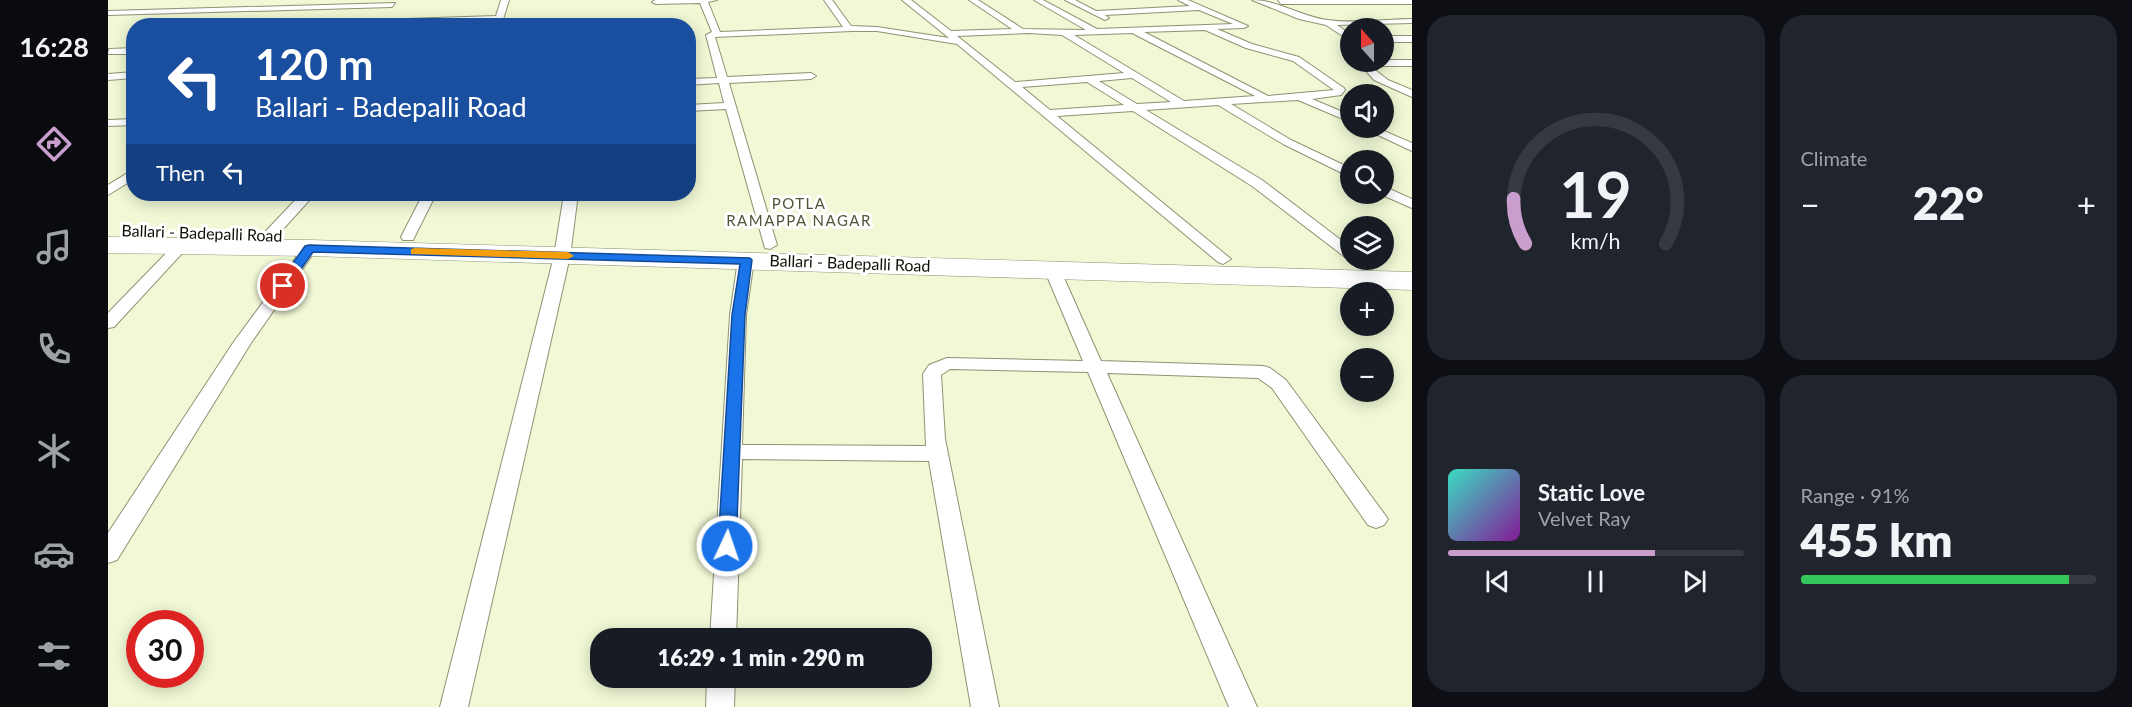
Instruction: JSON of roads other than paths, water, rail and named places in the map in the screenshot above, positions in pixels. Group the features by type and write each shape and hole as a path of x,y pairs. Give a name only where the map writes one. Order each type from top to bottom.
{"highway":[{"name":"Ballari - Badepalli Road","path":"108,230 408,237 746,260 1409,278"},
{"name":"Ballari - Badepalli Road","path":"108,244 309,248 770,245 1223,259 1340,259"},
{"name":"Ballari - Badepalli Road","path":"1387,270 1409,278"}],"street":[{"path":"201,12 227,0"},
{"path":"499,18 505,0"},
{"path":"703,0 717,35"},
{"path":"656,2 713,0"},
{"path":"828,0 849,28"},
{"path":"906,0 1048,113 1223,259"},
{"path":"973,0 1022,32"},
{"path":"1040,1 1055,0"},
{"path":"1069,0 1265,98"},
{"path":"947,34 1064,33 1244,26 1182,0"},
{"path":"1256,0 1302,17 1329,23 1412,21"},
{"path":"1040,1 1096,32"},
{"path":"1281,2 1408,2"},
{"path":"108,13 201,12 394,3"},
{"path":"379,18 394,3"},
{"path":"1094,13 1202,8"},
{"path":"1300,11 1412,10"},
{"path":"1329,23 1340,31"},
{"path":"770,245 710,35 849,28 877,29 958,43"},
{"path":"1048,113 1300,97 1330,94 1340,90 1296,59 1249,46 1207,28"},
{"path":"1064,33 1182,104"},
{"path":"1394,39 1412,39"},
{"path":"109,52 126,51"},
{"path":"1394,63 1412,63"},
{"path":"1373,72 1376,76 1412,94"},
{"path":"1013,85 1134,75"},
{"path":"108,77 126,76"},
{"path":"696,81 811,76"},
{"path":"1089,79 1257,183 1340,247"},
{"path":"1300,97 1340,115"},
{"path":"1218,101 1287,142 1340,168"},
{"path":"696,108 731,106"},
{"path":"108,123 126,122"},
{"path":"1392,138 1412,147"},
{"path":"108,191 126,178"},
{"path":"1394,195 1412,204"},
{"path":"270,235 302,201"},
{"path":"408,237 426,201"},
{"path":"454,707 564,248 570,201"},
{"path":"108,323 181,246"},
{"path":"108,553 242,343 309,248"},
{"path":"724,628 738,315 746,260"},
{"path":"1052,269 1243,707"},
{"path":"985,707 935,439 932,374 936,369 960,363 1255,370 1268,374 1279,384 1376,519"},
{"path":"732,452 938,454"},
{"path":"720,707 721,688"}],"district":[{"name":"POTLA RAMAPPA NAGAR","path":"799,212"}]}
